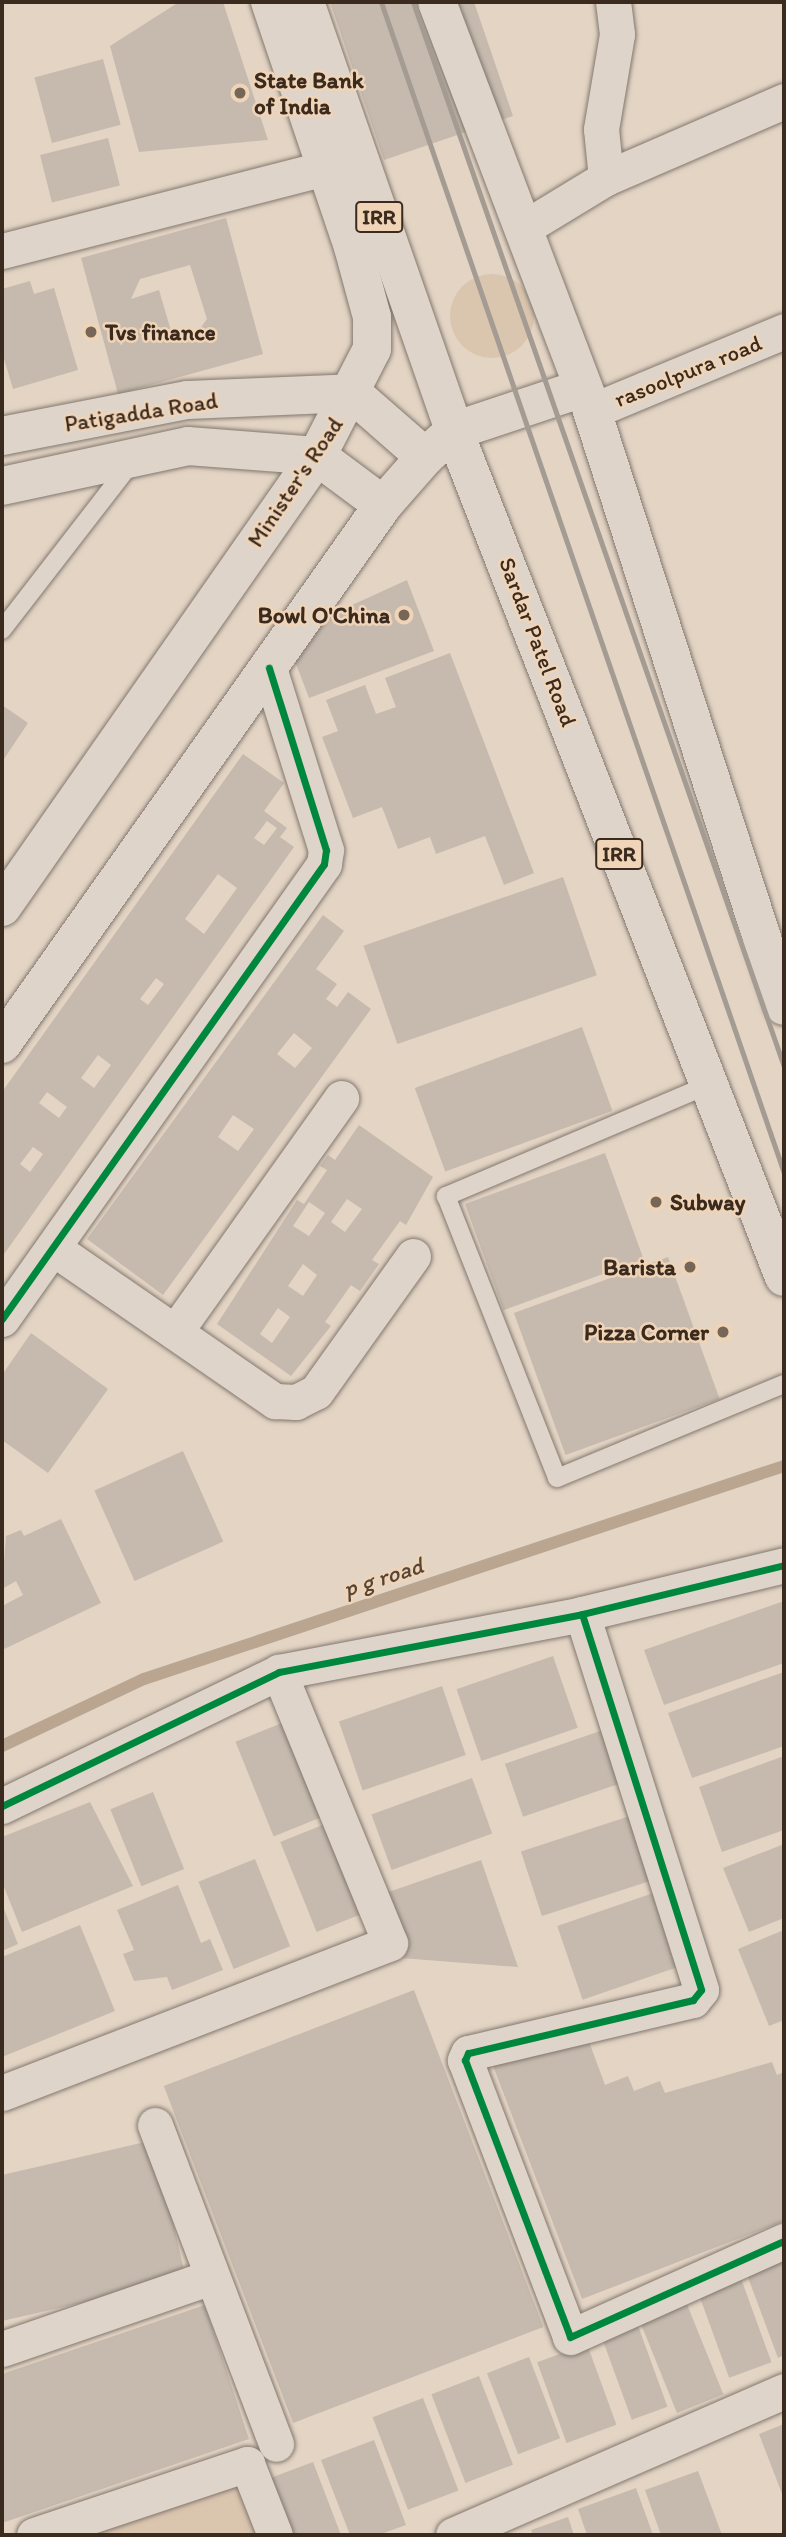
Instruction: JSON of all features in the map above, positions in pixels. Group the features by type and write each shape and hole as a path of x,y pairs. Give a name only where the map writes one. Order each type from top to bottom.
{"main road":[{"name":"Minister's Road","path":"2,907 317,456 352,393 372,349 372,317 326,168 270,2"},
{"name":"Sardar Patel Road","path":"305,2 454,431 784,1277"},
{"path":"437,2 527,226 587,399 784,1006"},
{"path":"352,393 425,457"},
{"name":"Patigadda Road","path":"2,436 188,400 352,393"},
{"path":"2,1044 383,505 425,457 454,431 587,399"},
{"path":"188,400 188,446"},
{"name":"Patigadda Road","path":"2,485 188,446 317,456"},
{"path":"317,456 383,505"}],"street":[{"path":"606,178 601,129 617,34 613,2"},
{"path":"527,226 606,178 784,101"},
{"path":"2,251 326,168"},
{"name":"rasoolpura road","path":"587,399 784,331"},
{"path":"2,1319 324,864 326,850 269,668"},
{"path":"175,1332 341,1098"},
{"path":"53,1248 275,1401 296,1402 316,1392 413,1256"},
{"path":"2,1806 279,1672 582,1614 784,1565"},
{"path":"582,1614 701,1990 694,2000 468,2053 465,2060 570,2337 784,2241"},
{"path":"2,2093 390,1943 279,1672"},
{"path":"155,2125 276,2444"},
{"path":"2,2349 211,2277"},
{"path":"453,2535 784,2391"},
{"path":"34,2535 247,2464 275,2535"}],"lane":[{"path":"2,630 136,457"},
{"path":"708,1085 446,1196 557,1478 784,1384"}],"shaded area":[{"path":"492,274 508,277 527,293 534,316 531,332 515,351 492,358 476,355 457,339 450,316 453,300 469,281"},
{"path":"239,2474 263,2535 60,2535"}],"building":[{"path":"179,2 223,2 268,140 139,152 110,46"},
{"path":"330,2 474,2 513,116 384,160"},
{"path":"103,59 121,125 52,143 34,77"},
{"path":"108,138 120,186 52,202 40,155"},
{"path":"226,218 263,354 118,394 81,258","holes":["190,265 207,319 194,337 174,341 159,290 131,299 140,279"]},
{"path":"30,281 34,294 54,288 78,370 13,389 2,352 2,289"},
{"path":"407,580 434,651 309,698 293,656 330,615"},
{"path":"450,653 534,873 504,885 485,836 436,854 430,837 398,849 382,807 353,818 322,737 338,731 326,700 365,685 376,714 396,707 385,678"},
{"path":"2,705 28,723 2,762"},
{"path":"243,754 284,783 264,811 287,828 280,837 294,847 2,1257 2,1092","holes":["267,821 277,828 264,845 254,838","218,874 237,888 204,934 185,919","156,978 164,984 148,1005 140,999","98,1055 111,1065 94,1088 81,1078","47,1092 67,1107 59,1118 39,1103","33,1147 43,1154 30,1172 20,1164"]},
{"path":"563,877 597,975 397,1044 363,946"},
{"path":"323,915 344,931 316,969 337,984 326,999 337,1007 348,992 371,1009 163,1295 87,1239","holes":["294,1033 312,1048 295,1068 277,1054","233,1115 254,1129 238,1151 218,1137"]},
{"path":"582,1027 612,1111 445,1172 415,1088"},
{"path":"359,1125 433,1177 406,1225 400,1221 372,1260 379,1264 360,1291 351,1285 325,1322 331,1326 291,1376 217,1324 297,1200 304,1204 327,1170 320,1166 328,1155 335,1160","holes":["347,1199 362,1209 345,1232 331,1222","309,1202 325,1213 309,1236 293,1226","303,1264 317,1275 303,1296 288,1286","278,1308 290,1317 272,1343 260,1334"]},
{"path":"605,1153 644,1259 504,1310 465,1204"},
{"path":"668,1257 720,1399 566,1455 514,1313"},
{"path":"31,1333 108,1389 48,1473 2,1440 2,1375"},
{"path":"183,1451 223,1541 135,1581 94,1490"},
{"path":"61,1519 101,1603 2,1650 2,1606 23,1595 16,1581 2,1589 6,1536 21,1530 24,1536"},
{"path":"784,1601 784,1663 664,1705 644,1650"},
{"path":"553,1656 578,1728 481,1761 457,1689"},
{"path":"784,1672 784,1746 692,1778 668,1713"},
{"path":"442,1686 466,1755 363,1791 339,1721"},
{"path":"292,1719 330,1814 274,1836 235,1742"},
{"path":"606,1729 624,1782 523,1817 505,1764"},
{"path":"784,1756 784,1830 722,1852 699,1787"},
{"path":"472,1778 492,1833 392,1870 371,1815"},
{"path":"153,1792 184,1869 141,1886 110,1809"},
{"path":"90,1802 133,1886 22,1932 2,1882 2,1837"},
{"path":"636,1814 657,1879 542,1916 521,1851"},
{"path":"335,1820 371,1910 317,1932 280,1842"},
{"path":"784,1844 784,1918 749,1932 723,1868"},
{"path":"255,1859 290,1946 234,1969 198,1882"},
{"path":"481,1860 518,1967 401,1958 380,1895"},
{"path":"178,1885 201,1943 210,1939 223,1970 172,1990 167,1977 134,1981 123,1954 134,1950 117,1910"},
{"path":"665,1889 690,1963 583,2000 557,1926"},
{"path":"2,1904 18,1944 2,1951"},
{"path":"80,1925 115,2011 2,2057 2,1957"},
{"path":"784,1930 784,2020 769,2026 738,1949"},
{"path":"414,1990 543,2327 293,2423 164,2086"},
{"path":"584,2028 605,2085 628,2076 634,2091 660,2081 665,2093 772,2062 777,2075 784,2072 784,2221 582,2299 492,2063"},
{"path":"154,2140 186,2279 2,2321 2,2175"},
{"path":"784,2258 784,2355 778,2358 746,2272"},
{"path":"739,2273 771,2362 729,2378 697,2288"},
{"path":"684,2297 723,2394 677,2413 638,2316"},
{"path":"205,2305 249,2439 2,2523 2,2374"},
{"path":"637,2323 667,2407 632,2420 601,2336"},
{"path":"587,2344 616,2425 567,2443 537,2362"},
{"path":"529,2357 560,2438 518,2454 487,2373"},
{"path":"479,2376 513,2465 465,2483 431,2394"},
{"path":"423,2398 458,2490 408,2510 373,2417"},
{"path":"784,2424 784,2499 759,2434"},
{"path":"374,2440 406,2525 378,2535 350,2535 321,2460"},
{"path":"313,2462 341,2535 286,2535 265,2480"},
{"path":"698,2471 722,2535 661,2535 645,2490"},
{"path":"636,2488 653,2535 587,2535 578,2509"},
{"path":"568,2517 574,2535 533,2535 531,2530"}],"waterway":[{"name":"p g road","path":"2,1746 144,1679 784,1466"}],"railway":[{"path":"381,2 784,1173"},
{"path":"413,2 784,1067"}],"cycle path":[{"path":"2,1319 324,864 326,850 269,668"},
{"path":"2,1806 279,1672 582,1614 784,1565"},
{"path":"582,1614 701,1990 693,2000 468,2053 465,2060 570,2337 784,2241"}],"place":[{"name":"State Bank of India","path":"240,93"},
{"name":"Tvs finance","path":"91,332"},
{"name":"Bowl O'China","path":"404,615"},
{"name":"Subway","path":"656,1202"},
{"name":"Barista","path":"690,1267"},
{"name":"Pizza Corner","path":"723,1332"}]}
